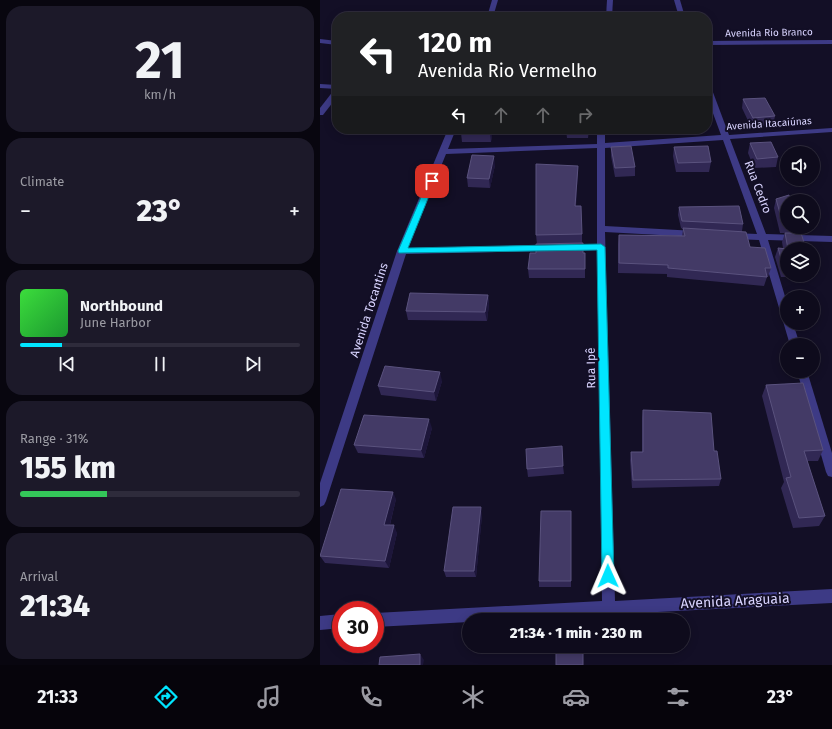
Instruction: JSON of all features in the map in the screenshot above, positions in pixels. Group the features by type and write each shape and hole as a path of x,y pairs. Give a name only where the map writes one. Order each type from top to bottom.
{"street":[{"path":"491,12 495,0"},
{"path":"609,12 610,0"},
{"path":"677,0 681,12"},
{"path":"320,41 332,42"},
{"name":"Avenida Rio Branco","path":"712,43 832,42"},
{"path":"320,86 332,87"},
{"path":"320,112 332,98"},
{"name":"Rua Cedro","path":"712,101 763,237 780,296"},
{"name":"Avenida Itacaiúnas","path":"443,152 600,146 832,130"},
{"name":"Avenida Tocantins","path":"320,502 402,251 450,134"},
{"name":"Rua Ipê","path":"601,134 601,247 609,607"},
{"path":"602,229 709,234"},
{"path":"724,235 832,239"},
{"path":"402,251 601,247"},
{"path":"804,378 832,472"},
{"name":"Avenida Araguaia","path":"384,620 832,596"},
{"path":"320,623 332,622"}],"building":[{"path":"765,98 775,116 753,118 743,99"},
{"path":"771,142 778,157 757,159 750,143"},
{"path":"631,146 635,167 615,168 611,147"},
{"path":"708,146 711,162 678,163 674,147"},
{"path":"472,155 494,156 489,179 467,178"},
{"path":"536,164 578,166 575,206 581,206 582,234 536,235"},
{"path":"780,198 780,213 776,199"},
{"path":"739,206 743,224 682,221 679,207"},
{"path":"683,228 746,232 750,247 765,248 771,268 765,268 767,277 668,268 668,265 619,263 619,235 685,236"},
{"path":"785,234 801,234 804,242 787,242"},
{"path":"583,243 583,253 585,253 585,269 528,269 530,253 536,253 536,244"},
{"path":"410,293 488,295 485,312 406,311"},
{"path":"385,366 440,372 434,392 378,386"},
{"path":"803,383 823,450 804,451 825,516 799,518 786,478 791,477 766,385"},
{"path":"643,410 711,413 714,451 717,451 721,479 633,480 631,452 643,452"},
{"path":"364,415 429,419 421,450 354,445"},
{"path":"562,446 563,466 527,469 526,449"},
{"path":"341,489 393,492 384,525 394,525 385,561 320,556"},
{"path":"453,507 481,507 474,571 444,571"},
{"path":"541,511 571,511 571,581 539,581"},
{"path":"556,653 583,653 583,665 556,665"},
{"path":"420,654 420,665 379,665 380,657"}],"route":[{"path":"432,181 402,251 601,247 608,576"}]}
